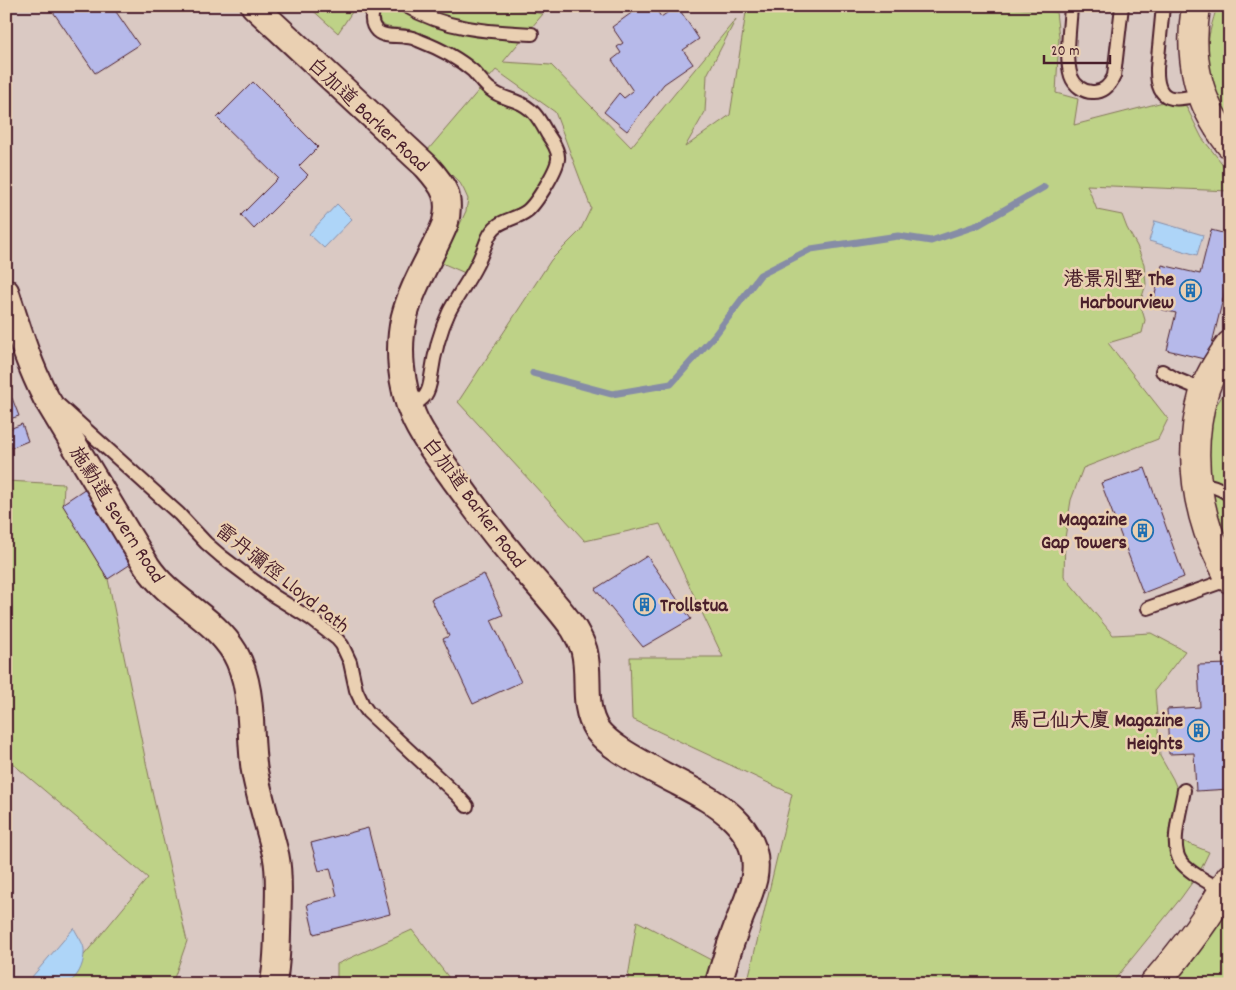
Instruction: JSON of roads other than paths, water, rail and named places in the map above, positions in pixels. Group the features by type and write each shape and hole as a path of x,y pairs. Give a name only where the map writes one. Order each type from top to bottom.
{"main road":[{"path":"1196,6 1192,43 1201,94 1210,115 1230,144"},
{"path":"1230,345 1220,359 1205,391 1199,415 1195,467 1201,506 1208,530 1230,579"},
{"path":"1154,984 1193,937 1226,885"}],"street":[{"name":"白加道 Barker Road","path":"254,6 426,166 437,178 445,192 448,212 445,224 409,300 404,319 402,337 403,375 410,406 417,424 454,480 507,550 568,620 580,639 586,664 589,711 598,730 609,743 620,750 719,806 735,821 749,839 755,857 754,878 718,984"},
{"name":"施勳道 Severn Road","path":"6,292 34,376 146,566 172,594 222,634 234,652 243,672 249,703 255,772 278,871 277,952 273,984"}],"lane":[{"path":"375,6 372,11 372,22 378,32 387,36 414,38 441,50 473,71 491,90 531,109 555,146 558,155 556,168 532,206 522,214 504,221 493,230 477,265 444,324 426,395 410,406"},
{"path":"406,6 430,18 452,25 532,34"},
{"path":"1071,6 1068,56 1071,77 1081,89 1096,92 1107,87 1112,82 1114,76 1122,6"},
{"path":"1163,6 1156,76 1159,89 1163,94 1176,99 1201,94"},
{"path":"1162,370 1176,379 1205,391"},
{"name":"雷丹彌徑 Lloyd Path","path":"46,398 63,408 179,514 221,556 274,596 311,619 336,639 342,645 350,662 356,690 368,712 457,794 467,806"},
{"path":"1197,484 1215,486 1230,495"},
{"path":"1148,608 1230,579"},
{"path":"1184,790 1176,834 1178,857 1186,868 1226,885"}],"water":[{"path":"337,204 352,219 324,248 309,234"},
{"path":"1155,221 1203,235 1197,255 1149,241"},
{"path":"74,928 84,949 82,965 77,975 64,984 37,984 31,978"}],"waterway":[{"path":"533,373 612,394 671,384 715,335 760,275 811,249 898,236 931,241 978,225 1044,187"}],"place":[{"name":"港景別墅 The Harbourview","path":"1190,290"},
{"name":"Magazine Gap Towers","path":"1143,530"},
{"name":"Trollstua","path":"644,604"},
{"name":"馬己仙大廈 Magazine Heights","path":"1199,731"}]}
